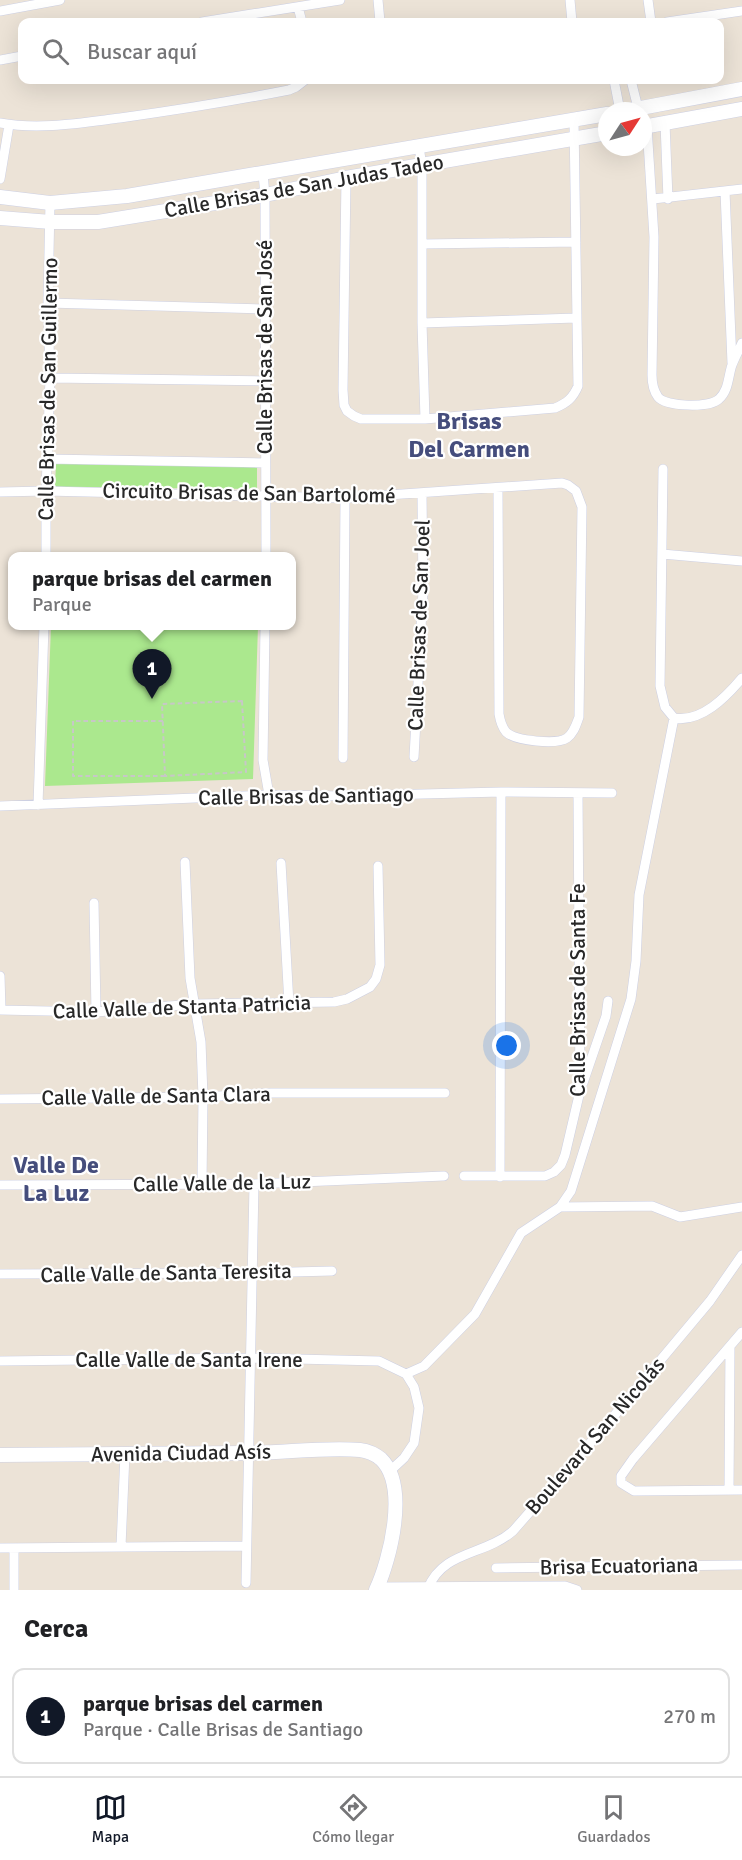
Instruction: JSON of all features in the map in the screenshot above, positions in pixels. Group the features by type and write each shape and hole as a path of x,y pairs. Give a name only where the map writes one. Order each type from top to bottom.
{"street":[{"path":"3,7 60,0"},
{"path":"228,18 340,0"},
{"path":"378,0 380,18"},
{"path":"570,0 572,18"},
{"path":"648,0 650,18"},
{"path":"298,7 301,18"},
{"path":"694,18 742,11"},
{"path":"0,60 18,57"},
{"path":"0,179 4,124 36,127 64,125 172,111 289,90 300,84"},
{"path":"616,84 619,102"},
{"path":"631,84 631,102"},
{"path":"652,106 742,89"},
{"path":"652,125 742,109"},
{"name":"Calle Brisas de San Judas Tadeo","path":"0,197 50,203 127,196 598,116"},
{"path":"346,178 344,405 350,414 362,419 425,419 555,408 569,401 578,386 574,121"},
{"path":"665,123 668,199"},
{"name":"Calle Brisas de San Judas Tadeo","path":"0,218 51,222 98,222 265,195 346,178 598,135"},
{"path":"419,147 422,166 422,322 425,419"},
{"path":"648,156 653,199 653,388 658,397 669,403 711,404 724,394 732,365 742,343"},
{"name":"Calle Brisas de San José","path":"263,174 265,195 266,552"},
{"path":"653,199 742,189"},
{"path":"725,191 732,365"},
{"name":"Calle Brisas de San Guillermo","path":"46,552 50,378 48,303 50,203"},
{"path":"422,244 576,242"},
{"path":"48,303 265,309"},
{"path":"422,322 576,318"},
{"path":"50,378 266,381"},
{"path":"47,459 265,463"},
{"path":"663,470 660,687 665,707 674,718 686,720 711,707 742,678"},
{"name":"Circuito Brisas de San Bartolomé","path":"0,492 46,490 345,498 562,483 568,485 576,491 579,497 582,518 579,717 575,729 568,737 555,742 526,740 507,733 499,714 498,489"},
{"name":"Calle Brisas de San Joel","path":"414,757 423,591 422,494"},
{"path":"343,758 345,498"},
{"path":"662,554 742,561"},
{"path":"38,806 44,630"},
{"path":"265,630 263,760 269,795"},
{"path":"577,1590 565,1586 505,1589 400,1586 377,1589 393,1540 394,1489 390,1471 404,1458 414,1443 419,1407 414,1387 406,1374 424,1366 475,1314 521,1233 561,1207 572,1191 631,999 636,961 639,894 674,718"},
{"path":"464,1176 500,1177 501,792"},
{"name":"Calle Brisas de Santa Fe","path":"500,1177 545,1176 554,1172 561,1165 580,1091 578,793"},
{"name":"Calle Brisas de Santiago","path":"0,806 269,795 612,793"},
{"path":"185,862 190,978 201,1042 202,1184"},
{"path":"280,864 289,1004"},
{"name":"Calle Valle de Stanta Patricia","path":"0,1010 96,1012 194,1004 289,1004 334,1002 347,999 370,987 376,979 380,965 378,866"},
{"path":"94,903 96,1012"},
{"path":"0,976 0,1010"},
{"path":"580,1091 606,1016 608,1001"},
{"name":"Calle Valle de Santa Clara","path":"0,1099 311,1093 445,1093"},
{"name":"Calle Valle de la Luz","path":"0,1185 254,1184 444,1176"},
{"path":"246,1583 254,1184"},
{"path":"561,1207 652,1206 680,1217 742,1207"},
{"name":"Boulevard San Nicolás","path":"428,1588 433,1576 443,1566 455,1558 495,1544 513,1531 703,1310 742,1255"},
{"name":"Calle Valle de Santa Teresita","path":"0,1274 332,1271"},
{"path":"742,1332 628,1464 621,1476 621,1483 633,1491 742,1491"},
{"path":"729,1490 730,1347"},
{"name":"Calle Valle de Santa Irene","path":"0,1361 251,1358 379,1361 406,1374"},
{"name":"Avenida Ciudad Asís","path":"0,1455 363,1450 381,1460 390,1471"},
{"path":"121,1546 125,1454"},
{"path":"0,1548 246,1546"},
{"path":"14,1548 14,1590"},
{"name":"Brisa Ecuatoriana","path":"496,1568 742,1565"}],"path":[{"path":"163,721 73,721 73,776 165,776 246,772 242,701 162,704 163,721 165,776"}],"green space":[{"path":"56,464 257,465 257,489 55,487"},
{"path":"51,630 258,630 253,779 45,786"}],"place":[{"name":"parque brisas del carmen","path":"152,699"}],"district":[{"name":"Brisas Del Carmen","path":"469,435"},
{"name":"Valle De La Luz","path":"56,1179"}]}
